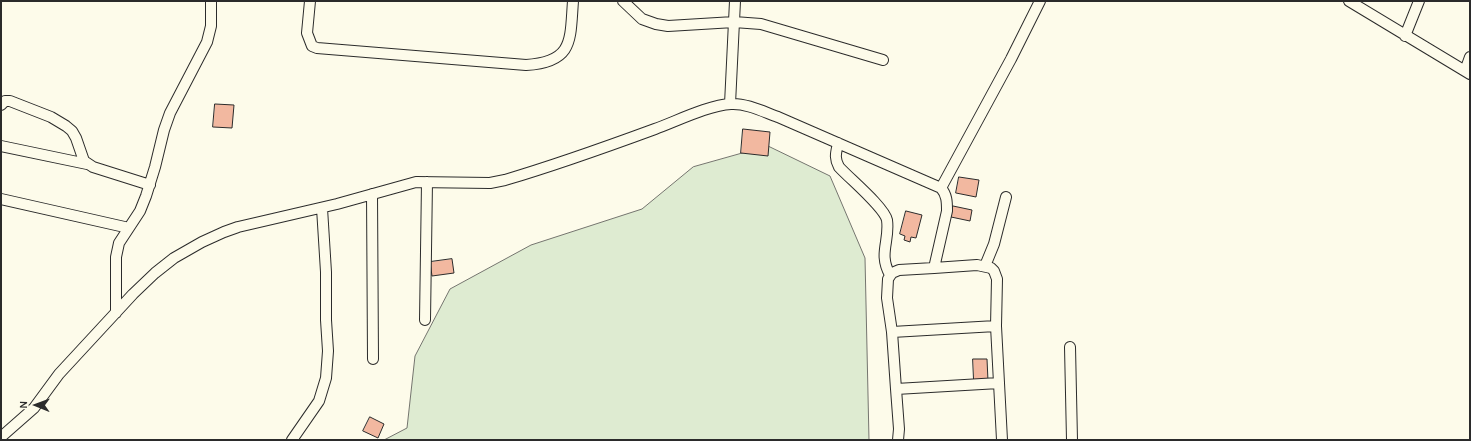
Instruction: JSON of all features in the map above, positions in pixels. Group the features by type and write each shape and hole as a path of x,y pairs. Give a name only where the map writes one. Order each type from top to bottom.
{"street":[{"path":"116,313 116,257 119,244 140,211 150,185 164,130 170,113 207,42 211,26 211,1"},
{"path":"310,1 307,33 312,46 317,48 526,65 549,62 559,57 566,49 570,39 573,1"},
{"path":"623,1 642,19 656,24 668,26 734,22 761,24 883,60"},
{"path":"730,104 735,1"},
{"path":"941,188 1011,59 1040,1"},
{"path":"1349,1 1467,73 1470,58"},
{"path":"1405,36 1419,1"},
{"path":"1,105 6,101 10,101 62,122 72,131 84,161 87,164"},
{"path":"1,437 34,408 59,374 133,294 155,273 174,258 202,242 238,227 322,208 416,182 490,183 505,180 625,140 708,109 730,104 739,104 778,117 941,188 946,196 947,211 934,268"},
{"path":"838,143 835,156 839,167 881,209 886,220 884,260 885,266 890,275"},
{"path":"1,146 87,164 150,185"},
{"path":"425,320 427,182"},
{"path":"372,194 373,359"},
{"path":"985,266 994,244 1006,197"},
{"path":"1,199 129,228"},
{"path":"292,440 319,401 326,378 328,351 326,320 326,272 322,208"},
{"path":"898,440 899,429 892,332 887,289 888,279 892,273 899,270 977,265 985,266 994,271 997,279 996,326 1002,440"},
{"path":"892,332 996,326"},
{"path":"1070,347 1072,440"},
{"path":"896,389 999,383"}],"green space":[{"path":"768,146 830,176 865,258 869,440 384,440 407,428 415,356 450,289 531,245 642,209 693,167"}],"building":[{"path":"215,104 234,105 232,128 213,127"},
{"path":"743,129 770,132 768,156 741,153"},
{"path":"959,177 979,180 976,197 956,193"},
{"path":"953,206 972,210 970,221 951,217"},
{"path":"906,211 922,215 916,238 911,237 910,242 904,240 905,236 900,234"},
{"path":"452,259 454,273 432,276 430,262"},
{"path":"973,359 987,359 988,381 974,381"},
{"path":"370,417 384,424 378,438 363,431"}]}
